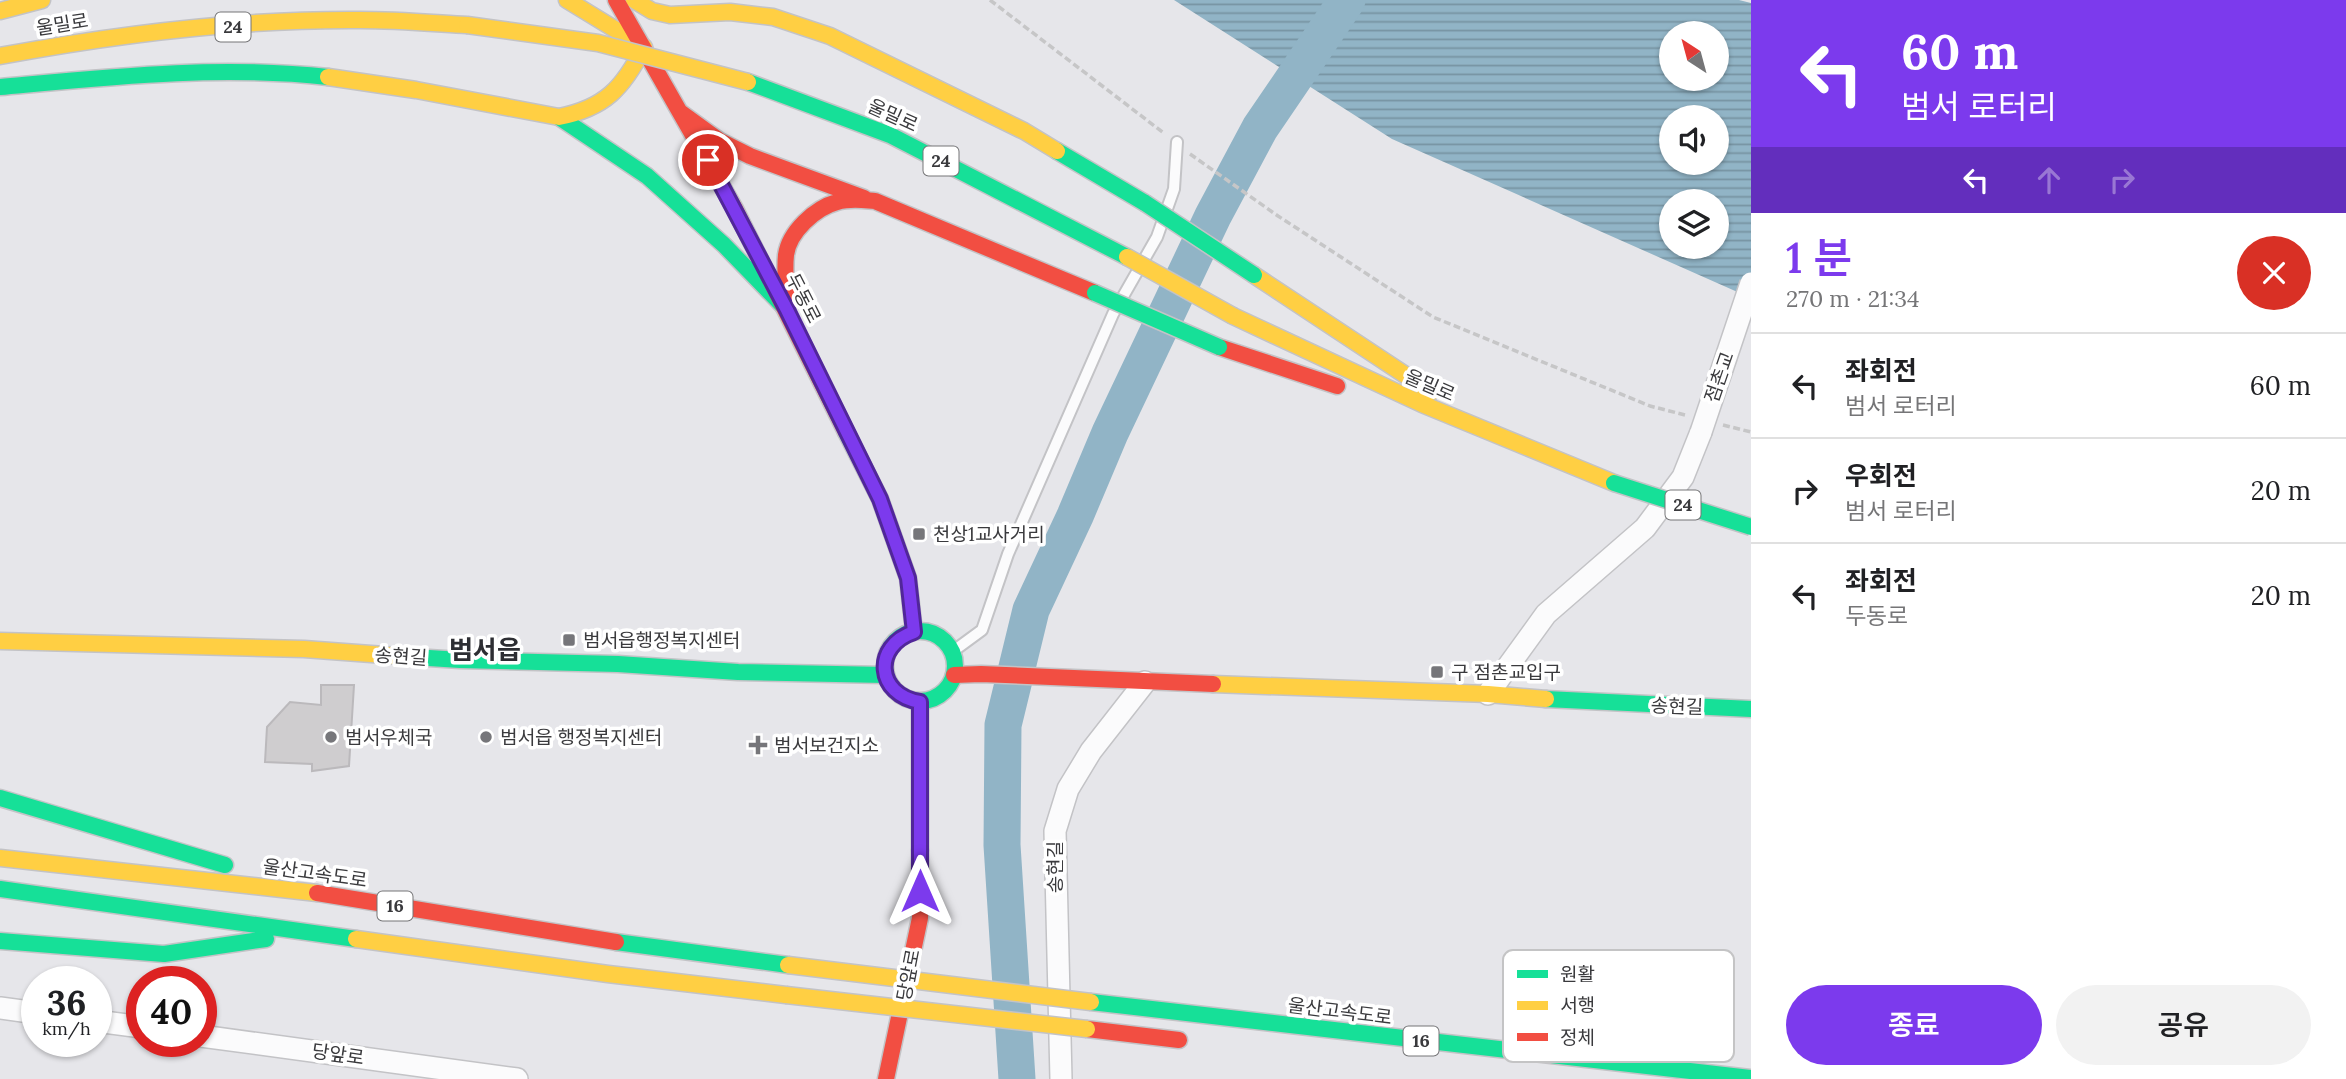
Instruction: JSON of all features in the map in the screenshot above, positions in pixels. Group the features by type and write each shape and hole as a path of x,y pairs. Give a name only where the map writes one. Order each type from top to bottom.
{"main road":[{"path":"0,11 42,0"},
{"path":"0,87 186,72 271,72 386,84 559,117 577,114 599,104 628,79 649,43 567,0"},
{"name":"두동로","path":"616,0 649,43 653,63 735,209 880,499 908,578 914,632"},
{"path":"634,0 652,11 670,15 730,12 773,17 830,36 1024,131 1145,203 1503,440"},
{"path":"669,29 730,12"},
{"name":"울밀로","path":"0,56 58,44 140,33 347,20 467,25 598,43 748,82 890,135 1127,257 1233,316 1375,384 1503,440 1614,483 1751,527"},
{"path":"680,112 715,138 762,162 875,201 1219,347 1503,440"},
{"path":"559,117 647,176 724,244 787,310"},
{"path":"787,310 786,253 794,233 821,209 836,202 852,199 875,201"},
{"path":"926,631 946,642 952,652 955,663 950,686 931,700 920,702 898,695 885,676 887,652 903,635 926,631"},
{"name":"송현길","path":"0,641 304,649 460,660 885,676"},
{"path":"954,675 1046,676 1488,694"},
{"name":"송현길","path":"1488,694 1603,703 1751,709"},
{"name":"당앞로","path":"886,1079 920,918 920,702"},
{"path":"2,799 317,893"},
{"name":"울산고속도로","path":"0,858 317,893 573,936 788,965 1503,1050"},
{"name":"16","path":"0,889 595,972 1195,1042"},
{"path":"0,941 164,954 309,932"},
{"name":"울산고속도로","path":"1605,1062 1751,1079"}],"street":[{"name":"점촌교","path":"1488,694 1546,614 1645,528 1683,477 1751,283"},
{"name":"송현길","path":"1061,1079 1055,831 1068,789 1091,751 1146,682"},
{"path":"0,1008 21,1011"},
{"name":"당앞로","path":"217,1038 517,1079"}],"lane":[{"path":"952,652 982,630 1008,554 1112,314 1157,237 1174,188 1177,142"},
{"path":"80,912 309,932"}],"path":[{"path":"990,0 1177,142"},
{"path":"1199,163 1433,317 1650,406 1701,423 1751,432"}],"water":[{"path":"1174,0 1739,0 1751,3 1751,298 1663,259 1729,259 1729,189 1659,189 1659,257 1392,139"}],"building":[{"path":"321,685 354,685 349,766 312,771 312,764 265,762 267,727 290,702 321,705"}],"waterway":[{"path":"1017,1079 1002,845 1003,725 1031,610 1110,433 1213,216 1260,128 1347,0"}],"traffic: fast":[{"path":"0,87 205,72 328,77"},
{"path":"748,82 890,135 1127,257"},
{"path":"559,117 647,176 724,245 787,310"},
{"path":"1057,151 1145,203"},
{"path":"1145,203 1254,275"},
{"path":"1095,293 1219,347"},
{"path":"846,432 880,499 908,578 914,632"},
{"path":"1614,483 1751,527"},
{"path":"920,631 945,641 955,666 945,691 920,701 895,691 885,666 895,641 920,631"},
{"path":"398,656 618,664 738,672 885,675"},
{"path":"1546,699 1751,709"},
{"path":"920,702 920,850"},
{"path":"0,798 225,865"},
{"path":"0,889 356,939"},
{"path":"0,941 164,954 266,939"},
{"path":"616,942 788,965"},
{"path":"1091,1002 1503,1049"},
{"path":"1612,1062 1751,1078"}],"traffic: slow":[{"path":"0,11 42,0"},
{"path":"328,77 416,90 559,117 575,113 601,102 611,94 628,74 644,47 567,0"},
{"path":"634,0 652,11 670,15 730,12 773,17 830,36 1024,131 1057,151"},
{"path":"0,56 89,41 224,25 315,20 467,25"},
{"path":"467,25 598,43 748,82"},
{"path":"1127,257 1233,316"},
{"path":"1254,275 1431,392"},
{"path":"1233,316 1422,404 1614,483"},
{"path":"0,641 304,649 398,656"},
{"path":"1213,684 1488,694 1546,699"},
{"path":"0,858 317,893"},
{"path":"356,939 608,974 786,995"},
{"path":"788,965 1091,1002"},
{"path":"786,995 1087,1029"}],"traffic: jam":[{"path":"616,0 735,209 846,432"},
{"path":"680,112 720,141 750,156 864,198"},
{"path":"787,310 785,262 792,238 812,215 829,205 851,200 875,201 1095,293"},
{"path":"1219,347 1337,386"},
{"path":"954,675 1213,684"},
{"path":"886,1079 920,918 920,850"},
{"path":"317,893 616,942"},
{"path":"1087,1029 1179,1040"}],"place":[{"name":"천상1교사거리","path":"919,534"},
{"name":"범서읍행정복지센터","path":"569,640"},
{"name":"구 점촌교입구","path":"1437,672"},
{"name":"범서우체국","path":"331,737"},
{"name":"범서읍 행정복지센터","path":"486,737"},
{"name":"범서보건지소","path":"758,745"}],"district":[{"name":"범서읍","path":"485,650"}],"route":[{"path":"708,160 787,310 880,499 908,578 914,632 903,635 894,643 887,652 884,664 885,676 898,695 920,702 920,891"}]}
